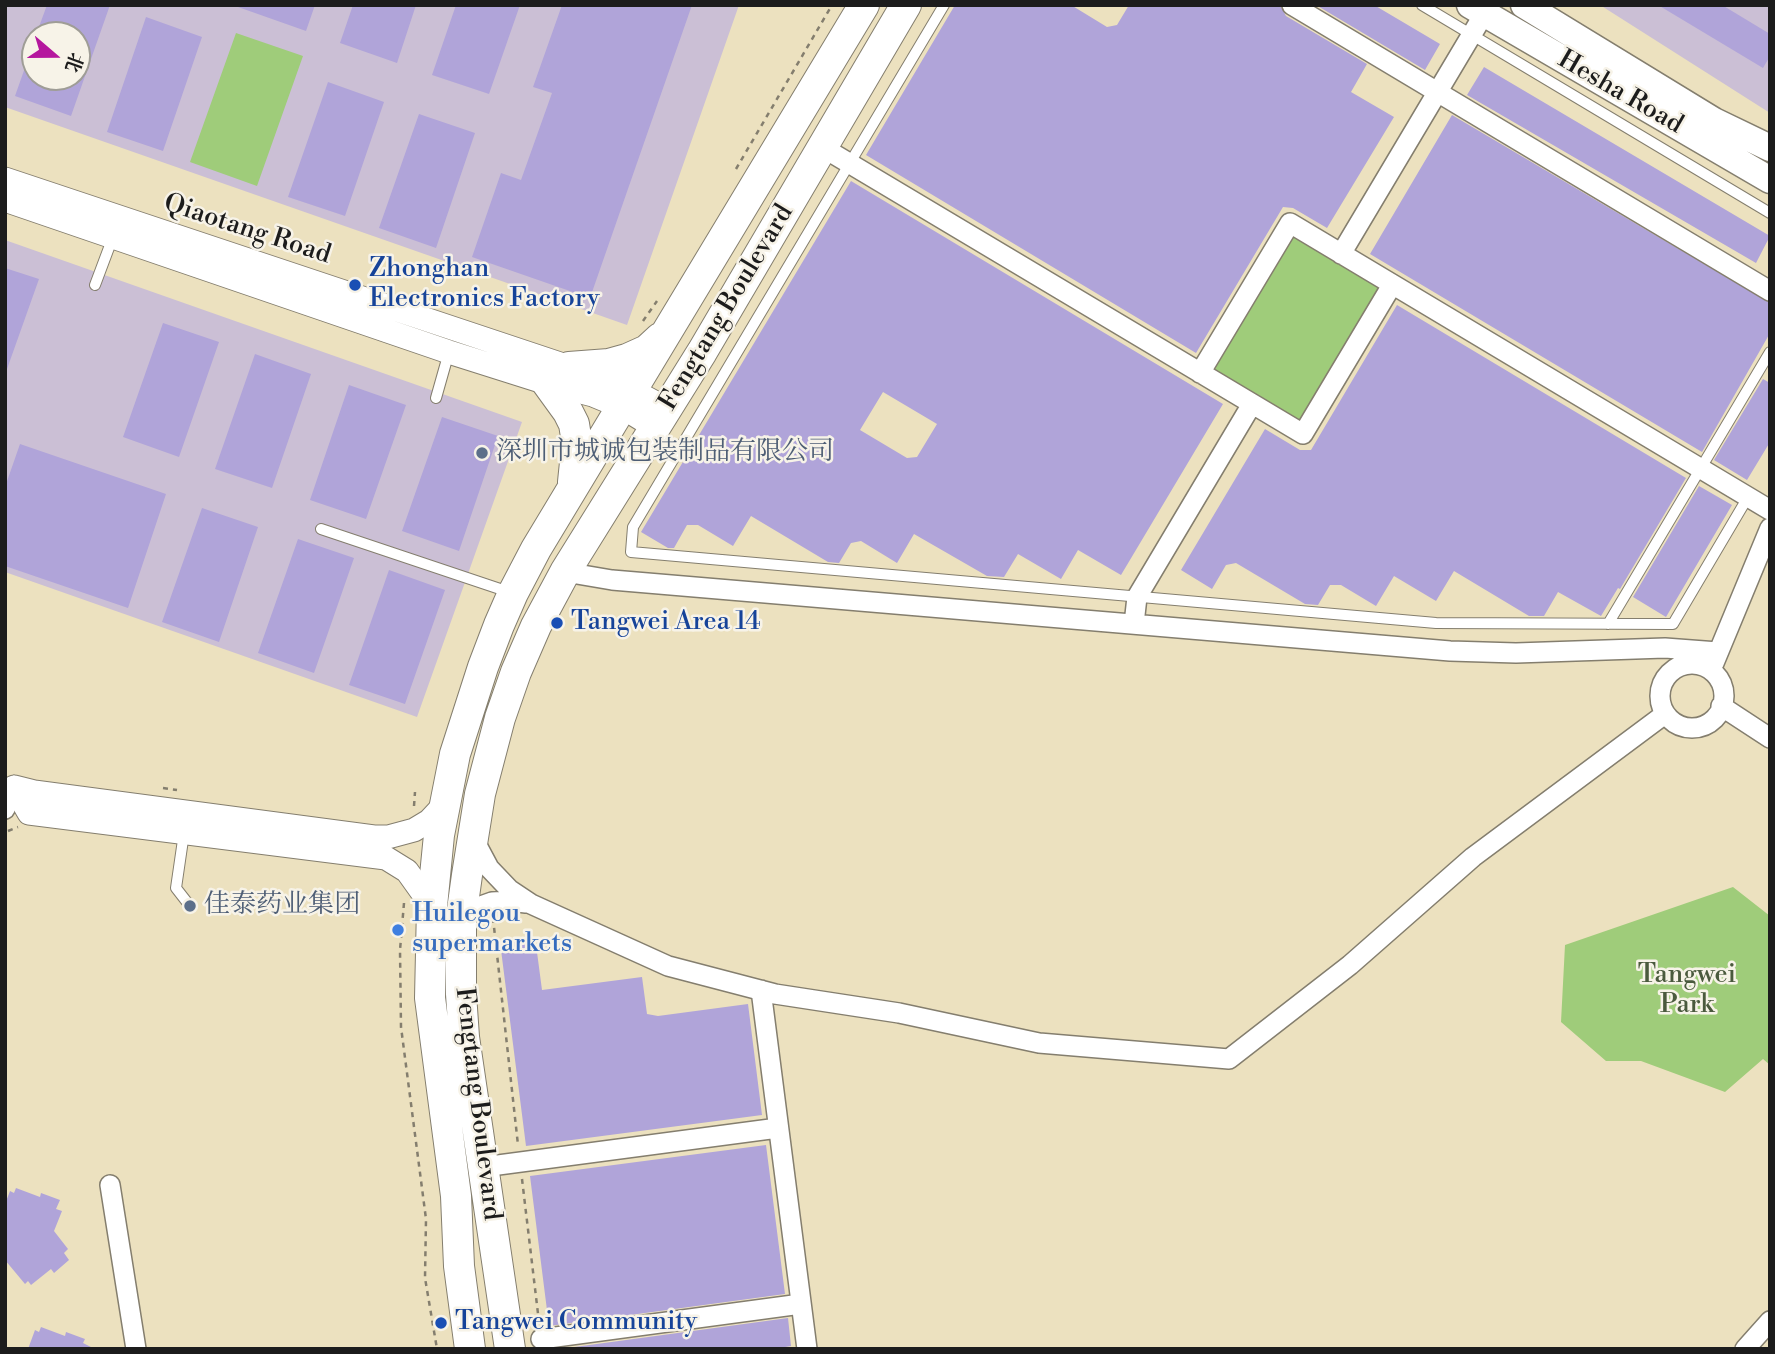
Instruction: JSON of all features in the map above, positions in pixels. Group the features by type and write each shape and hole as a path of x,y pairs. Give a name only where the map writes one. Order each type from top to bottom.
{"main road":[{"name":"Fengtang Boulevard","path":"471,1349 459,1266 456,1196 432,1031 429,963 432,906 444,805 455,754 483,667 513,593 536,549 864,5"},
{"name":"Fengtang Boulevard","path":"510,1349 464,1037 461,994 461,918 487,764 516,672 536,626 565,572 662,419 906,5"},
{"name":"Hesha Road","path":"1524,5 1714,121 1770,148"},
{"name":"Hesha Road","path":"1475,18 1770,180"},
{"path":"572,492 577,451 574,424 558,375 627,359 647,349 671,328"}],"street":[{"path":"1292,5 1770,291"},
{"path":"1341,254 1437,92 1475,18"},
{"path":"822,148 1303,434 1392,285"},
{"name":"Qiaotang Road","path":"5,179 628,398 662,419"},
{"name":"Qiaotang Road","path":"5,200 449,352 558,375"},
{"path":"1200,373 1290,223 1770,510"},
{"path":"1135,624 1137,597 1252,404"},
{"path":"1715,661 1700,665 1690,664 1672,670 1664,679 1660,704 1665,714 1681,726 1699,727 1716,716 1721,706 1723,690 1715,661 1770,528"},
{"path":"565,572 612,580 1450,651 1517,653 1665,648 1715,661"},
{"path":"1721,706 1770,738"},
{"path":"473,838 498,880 531,904 668,966 761,990 899,1013 1039,1043 1229,1059 1350,965 1473,857 1665,714"},
{"path":"7,790 374,837 388,837 414,830 429,821 444,805"},
{"path":"7,790 29,813 386,858 407,871 432,906"},
{"path":"461,918 478,906 492,902 531,904"},
{"path":"761,990 807,1349"},
{"path":"484,1167 778,1128"},
{"path":"110,1185 136,1349"},
{"path":"541,1339 801,1304"},
{"path":"1745,1349 1770,1321"}],"lane":[{"path":"944,5 633,527 631,552 1436,623 1673,624 1748,498"},
{"path":"1422,5 1475,18 1770,213"},
{"path":"95,285 113,237"},
{"path":"436,398 449,352"},
{"path":"1608,624 1770,352"},
{"path":"321,529 513,593"},
{"path":"184,833 176,888 190,906"}],"path":[{"path":"734,173 832,5"},
{"path":"414,830 415,792"},
{"path":"407,871 400,950 401,1027 426,1219 425,1278 437,1349"},
{"path":"492,902 541,1339"}],"shaded area":[{"path":"5,5 739,5 627,325 5,107"},
{"path":"1600,5 1770,5 1770,113"},
{"path":"5,240 522,422 417,717 5,572"}],"green space":[{"path":"236,33 303,56 257,186 190,162"},
{"path":"1292,234 1382,287 1300,424 1211,371"},
{"name":"Tangwei Park","path":"1733,887 1770,916 1770,1065 1763,1059 1725,1092 1641,1061 1606,1061 1561,1022 1565,945"}],"building":[{"path":"47,5 110,5 91,59 91,21 41,21"},
{"path":"238,5 315,5 306,31"},
{"path":"353,5 416,5 397,63 340,43"},
{"path":"456,5 520,5 489,94 432,75"},
{"path":"562,5 692,5 590,298 472,257 501,173 521,180 552,93 533,87"},
{"path":"955,5 1071,5 1107,27 1117,25 1129,5 1280,5 1286,16 1367,64 1351,92 1394,117 1327,228 1293,208 1283,207 1196,353 866,155"},
{"path":"1316,5 1374,5 1440,44 1425,70"},
{"path":"1658,5 1722,5 1770,34 1770,56 1763,68"},
{"path":"146,17 202,37 163,151 107,132"},
{"path":"1484,67 1770,236 1756,263 1467,95"},
{"path":"21,79 21,91 80,91 71,116 15,96"},
{"path":"328,82 384,102 345,216 288,197"},
{"path":"419,114 475,133 436,248 379,228"},
{"path":"1452,115 1770,303 1770,333 1702,452 1370,254"},
{"path":"851,181 1223,404 1121,575 1078,550 1061,579 1018,554 1004,577 987,576 914,534 897,563 861,541 851,543 839,563 828,562 751,516 733,546 698,525 687,525 674,548 668,548 641,532","holes":["883,392 937,424 917,457 907,458 860,430"]},
{"path":"5,268 39,279 7,369 5,369"},
{"path":"1397,305 1686,478 1601,616 1558,592 1544,616 1529,616 1454,571 1436,601 1394,576 1376,606 1341,585 1330,585 1318,605 1305,604 1236,563 1226,565 1212,589 1181,570 1265,429 1300,450 1311,450"},
{"path":"163,323 219,342 179,457 123,437"},
{"path":"255,354 311,374 272,488 215,469"},
{"path":"1763,379 1770,383 1770,442 1747,480 1714,460"},
{"path":"349,385 406,405 366,519 310,500"},
{"path":"442,417 498,436 459,551 402,531"},
{"path":"20,444 166,494 128,608 5,566 5,487"},
{"path":"1699,486 1732,505 1666,617 1633,597"},
{"path":"202,508 258,527 219,642 162,622"},
{"path":"298,539 354,558 314,673 258,653"},
{"path":"389,570 445,590 405,704 349,685"},
{"path":"535,937 542,990 642,977 647,1014 658,1016 748,1004 762,1115 526,1146 500,942"},
{"path":"766,1145 785,1294 549,1326 530,1176"},
{"path":"16,1188 40,1197 41,1193 60,1200 56,1209 62,1211 54,1231 68,1249 64,1253 69,1260 54,1273 51,1269 31,1285 28,1281 25,1284 5,1260 5,1204 10,1191 14,1193"},
{"path":"788,1318 791,1346 774,1349 560,1349"},
{"path":"41,1327 65,1336 66,1332 85,1339 83,1343 95,1349 28,1349 35,1330 39,1332"}],"place":[{"name":"Zhonghan Electronics Factory","path":"355,285"},
{"name":"深圳市城诚包装制品有限公司","path":"482,453"},
{"name":"Tangwei Area 14","path":"557,623"},
{"name":"佳泰药业集团","path":"190,906"},
{"name":"Huilegou supermarkets","path":"398,930"},
{"name":"Tangwei Community","path":"441,1323"}]}
